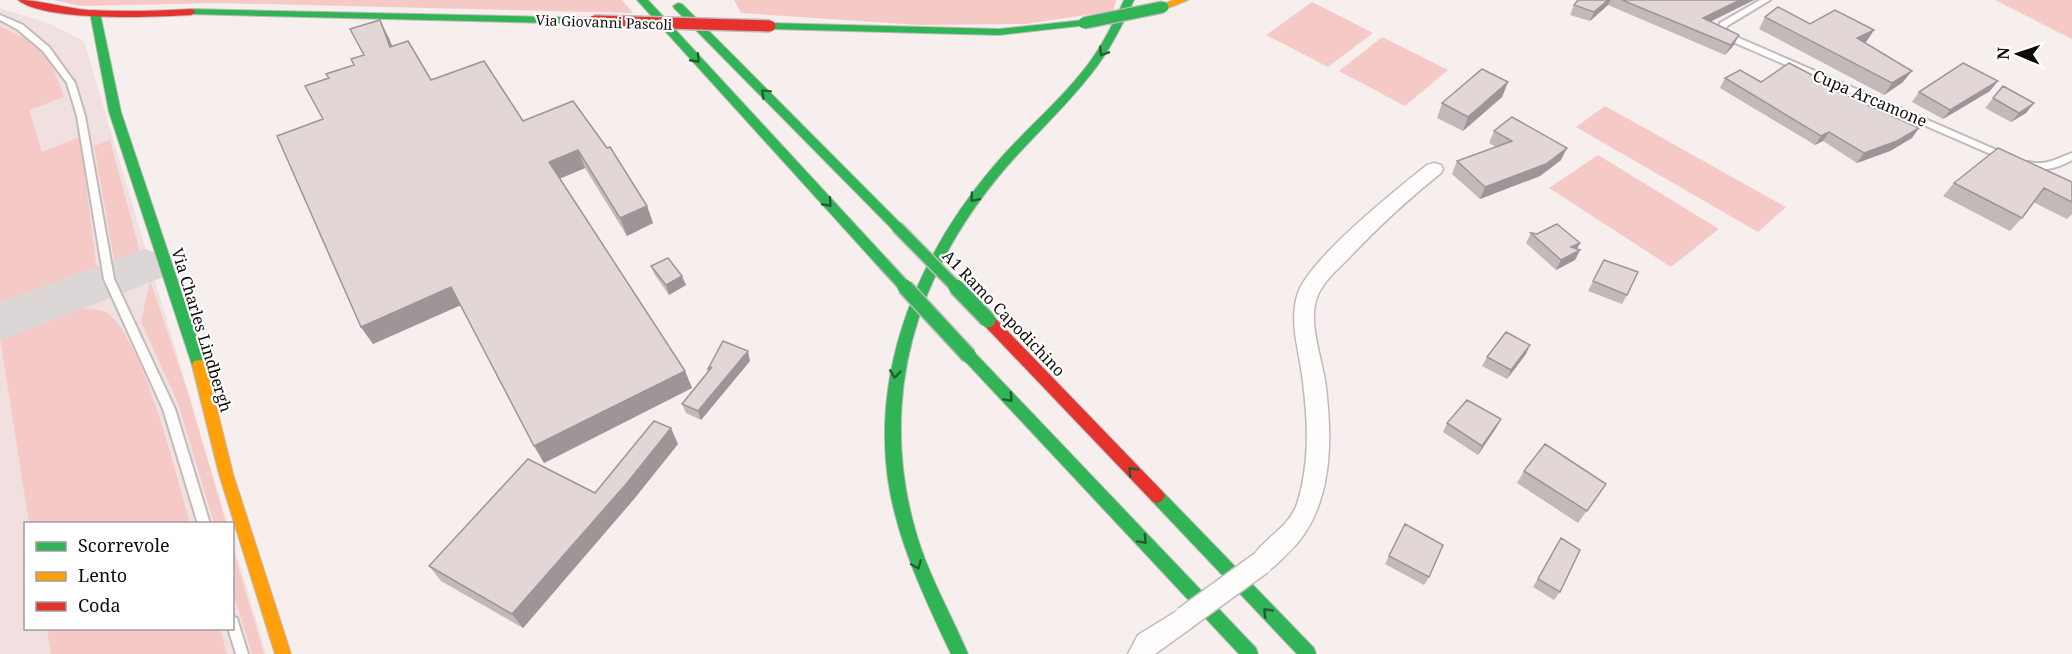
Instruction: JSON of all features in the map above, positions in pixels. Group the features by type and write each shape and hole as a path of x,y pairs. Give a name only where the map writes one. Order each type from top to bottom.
{"main road":[{"name":"Via Giovanni Pascoli","path":"23,0 67,12 95,14 220,11 999,32 1084,23 1163,7 1184,0"},
{"path":"642,0 969,356 1250,654"},
{"name":"A1 Ramo Capodichino","path":"672,0 897,227 1308,654"},
{"path":"960,654 935,611 913,555 899,508 892,455 891,406 897,358 909,316 944,240 968,204 1001,166 1088,75 1111,40 1129,0"},
{"path":"706,8 729,57"},
{"name":"Via Charles Lindbergh","path":"95,14 115,112 200,368 226,474 283,654"}],"street":[{"path":"1141,654 1147,644 1261,563 1293,534 1308,506 1319,449 1314,381 1304,326 1307,295 1322,273 1380,212 1434,170"}],"lane":[{"name":"Cupa Arcamone","path":"1766,0 1723,25 1722,31 1736,40 2017,162 2039,168 2061,164 2072,156"},
{"path":"0,17 20,27 46,49 71,83 81,116 109,279 169,409 203,522"},
{"path":"234,628 242,654"}],"shaded area":[{"path":"54,0 622,0 633,13 219,3 81,6"},
{"path":"734,0 1116,0 1113,11 1025,24 920,25 741,13"},
{"path":"1995,0 2072,0 2072,39"},
{"path":"1312,2 1373,33 1328,67 1266,35"},
{"path":"0,8 48,23 84,41 227,522 24,522 24,630 234,630 234,545 266,654 0,654"},
{"path":"0,26 46,49 64,97 29,110 42,152 80,137 97,270 0,308"},
{"path":"1382,37 1448,70 1405,106 1339,71"},
{"path":"1605,106 1786,207 1758,232 1576,127"},
{"path":"110,140 141,256 115,265 94,146"},
{"path":"1598,155 1719,229 1671,267 1549,188"},
{"path":"150,280 187,390 226,522 214,522 178,403 141,322"},
{"path":"78,306 105,312 119,325 145,376 157,409 190,522 29,522 0,338"},
{"path":"234,552 264,654 252,654 234,596"},
{"path":"47,630 220,630 227,654 51,654"}],"building":[{"path":"1578,0 1608,0 1594,12 1574,5"},
{"path":"1622,0 1740,0 1703,18 1739,35 1731,45"},
{"path":"1778,7 1810,24 1835,10 1874,30 1857,38 1912,71 1892,83 1765,17"},
{"path":"380,20 390,47 408,41 431,80 484,61 523,121 573,101 607,148 610,147 647,206 620,218 578,150 549,162 685,371 534,446 451,287 361,327 277,136 323,119 305,86 329,78 326,74 354,65 351,59 364,55 350,29"},
{"path":"1789,63 1818,78 1813,81 1919,128 1897,141 1864,153 1829,132 1821,136 1725,78 1740,70 1761,82"},
{"path":"1963,63 1998,81 1950,110 1919,92"},
{"path":"1482,69 1508,82 1468,117 1442,103"},
{"path":"2003,86 2034,103 2019,113 1993,98"},
{"path":"1512,117 1567,148 1546,164 1485,187 1457,161 1512,141 1494,131"},
{"path":"1998,148 2072,182 2072,202 2044,188 2022,218 1954,183"},
{"path":"1557,224 1580,243 1571,247 1580,250 1561,260 1531,233 1537,234"},
{"path":"668,258 682,276 666,285 651,266"},
{"path":"1604,260 1638,272 1627,295 1593,281"},
{"path":"1506,332 1530,345 1511,370 1487,357"},
{"path":"723,341 748,351 698,411 682,404 712,367 708,369"},
{"path":"1467,400 1501,419 1482,446 1447,423"},
{"path":"654,421 671,428 627,483 512,614 429,566 528,459 595,493"},
{"path":"1545,444 1606,484 1587,511 1524,471"},
{"path":"1405,524 1443,545 1429,577 1389,556"},
{"path":"1561,538 1580,550 1560,592 1538,579"}],"taxiway":[{"path":"0,322 144,266"}],"traffic: fast":[{"path":"642,0 883,263"},
{"path":"960,654 918,561 907,529 896,480 892,432 895,385 905,339 920,294 941,251 966,210 996,171 1086,74 1099,57 1129,0"},
{"path":"678,6 897,227"},
{"path":"1084,23 1163,7"},
{"path":"191,12 594,21"},
{"path":"95,13 115,112 199,365"},
{"path":"770,26 999,32 1084,23"},
{"path":"897,227 988,320"},
{"path":"883,263 969,356"},
{"path":"969,356 1250,654"},
{"path":"1157,496 1308,654"}],"traffic: slow":[{"path":"1163,7 1183,0"},
{"path":"199,365 226,474 283,654"}],"traffic: jam":[{"path":"23,0 65,10 106,14 191,12"},
{"path":"594,21 770,26"},
{"path":"988,320 1157,496"}]}
